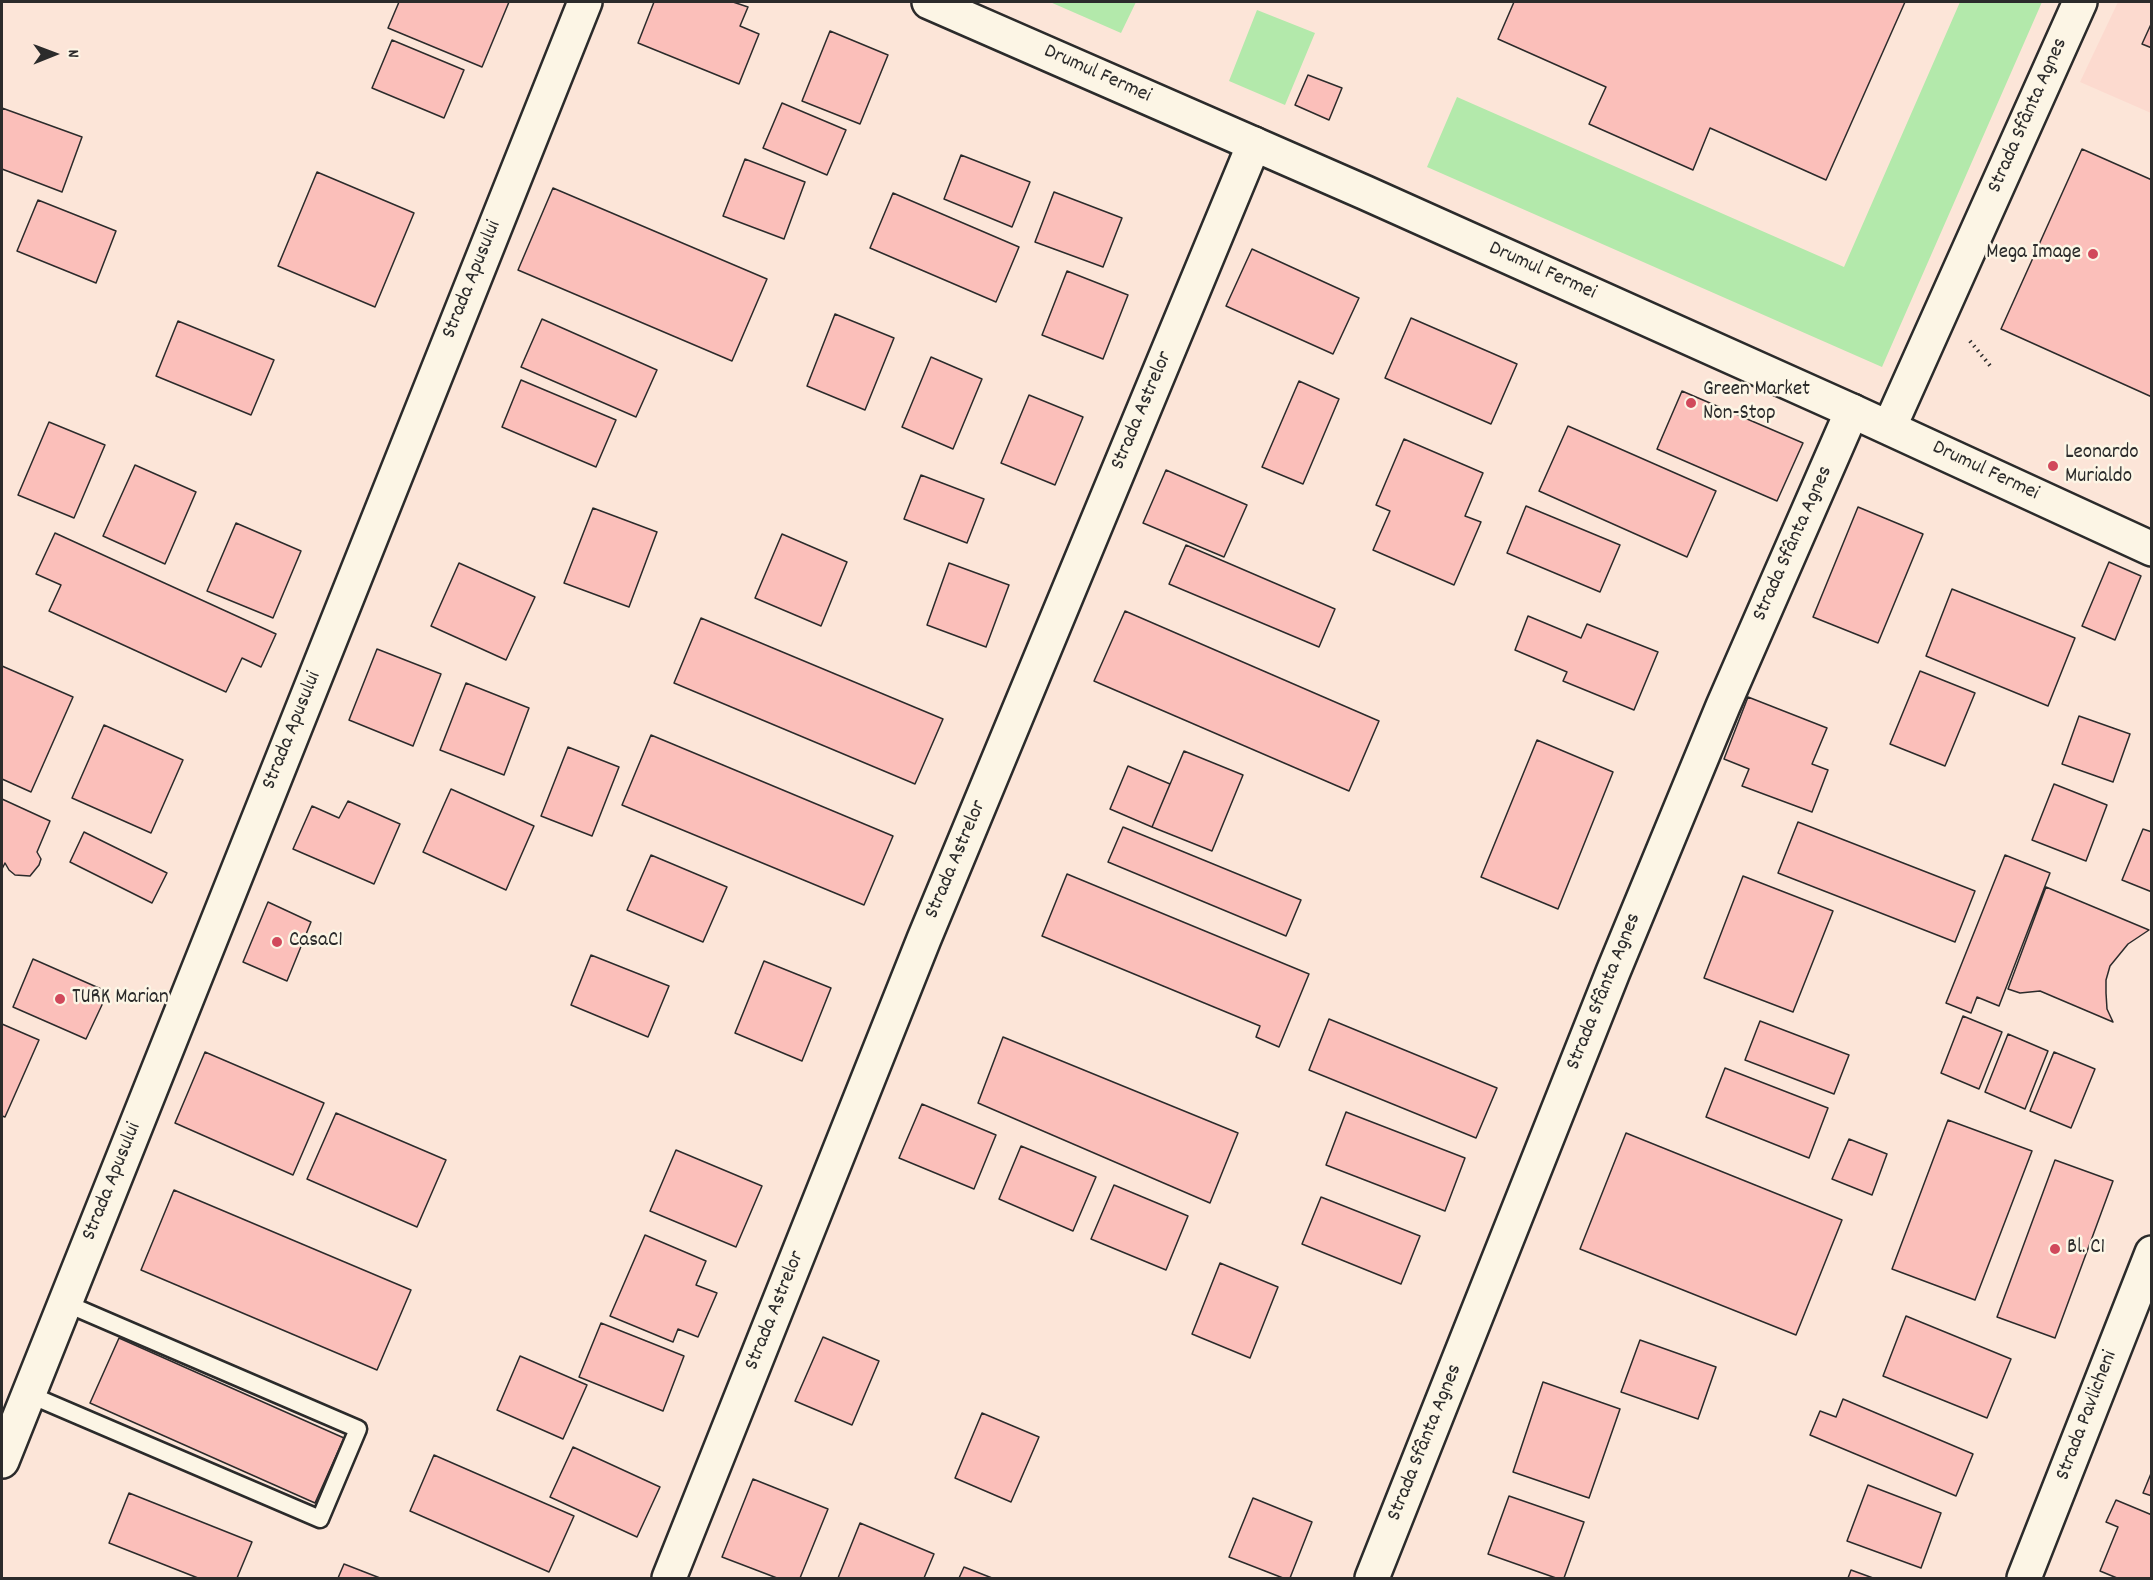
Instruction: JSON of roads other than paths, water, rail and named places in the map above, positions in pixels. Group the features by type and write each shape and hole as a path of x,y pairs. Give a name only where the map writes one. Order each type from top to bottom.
{"street":[{"name":"Strada Apusului","path":"2,1461 585,2"},
{"name":"Drumul Fermei","path":"929,2 1254,144 1852,411 2151,549"},
{"name":"Strada Sfânta Agnes","path":"1889,428 2080,2"},
{"name":"Strada Astrelor","path":"669,1578 924,939 1254,144"},
{"name":"Strada Sfânta Agnes","path":"1372,1578 1613,972 1722,706 1852,411"},
{"name":"Strada Pavlicheni","path":"2024,1578 2151,1253"}],"lane":[{"path":"28,1394 320,1519 358,1429 65,1303"}],"place":[{"name":"Mega Image","path":"2093,254"},
{"name":"Green Market Non-Stop","path":"1691,403"},
{"name":"Leonardo Murialdo","path":"2053,466"},
{"name":"CasaC1","path":"277,942"},
{"name":"TURK Marian","path":"60,999"},
{"name":"Bl. C1","path":"2055,1249"}]}
